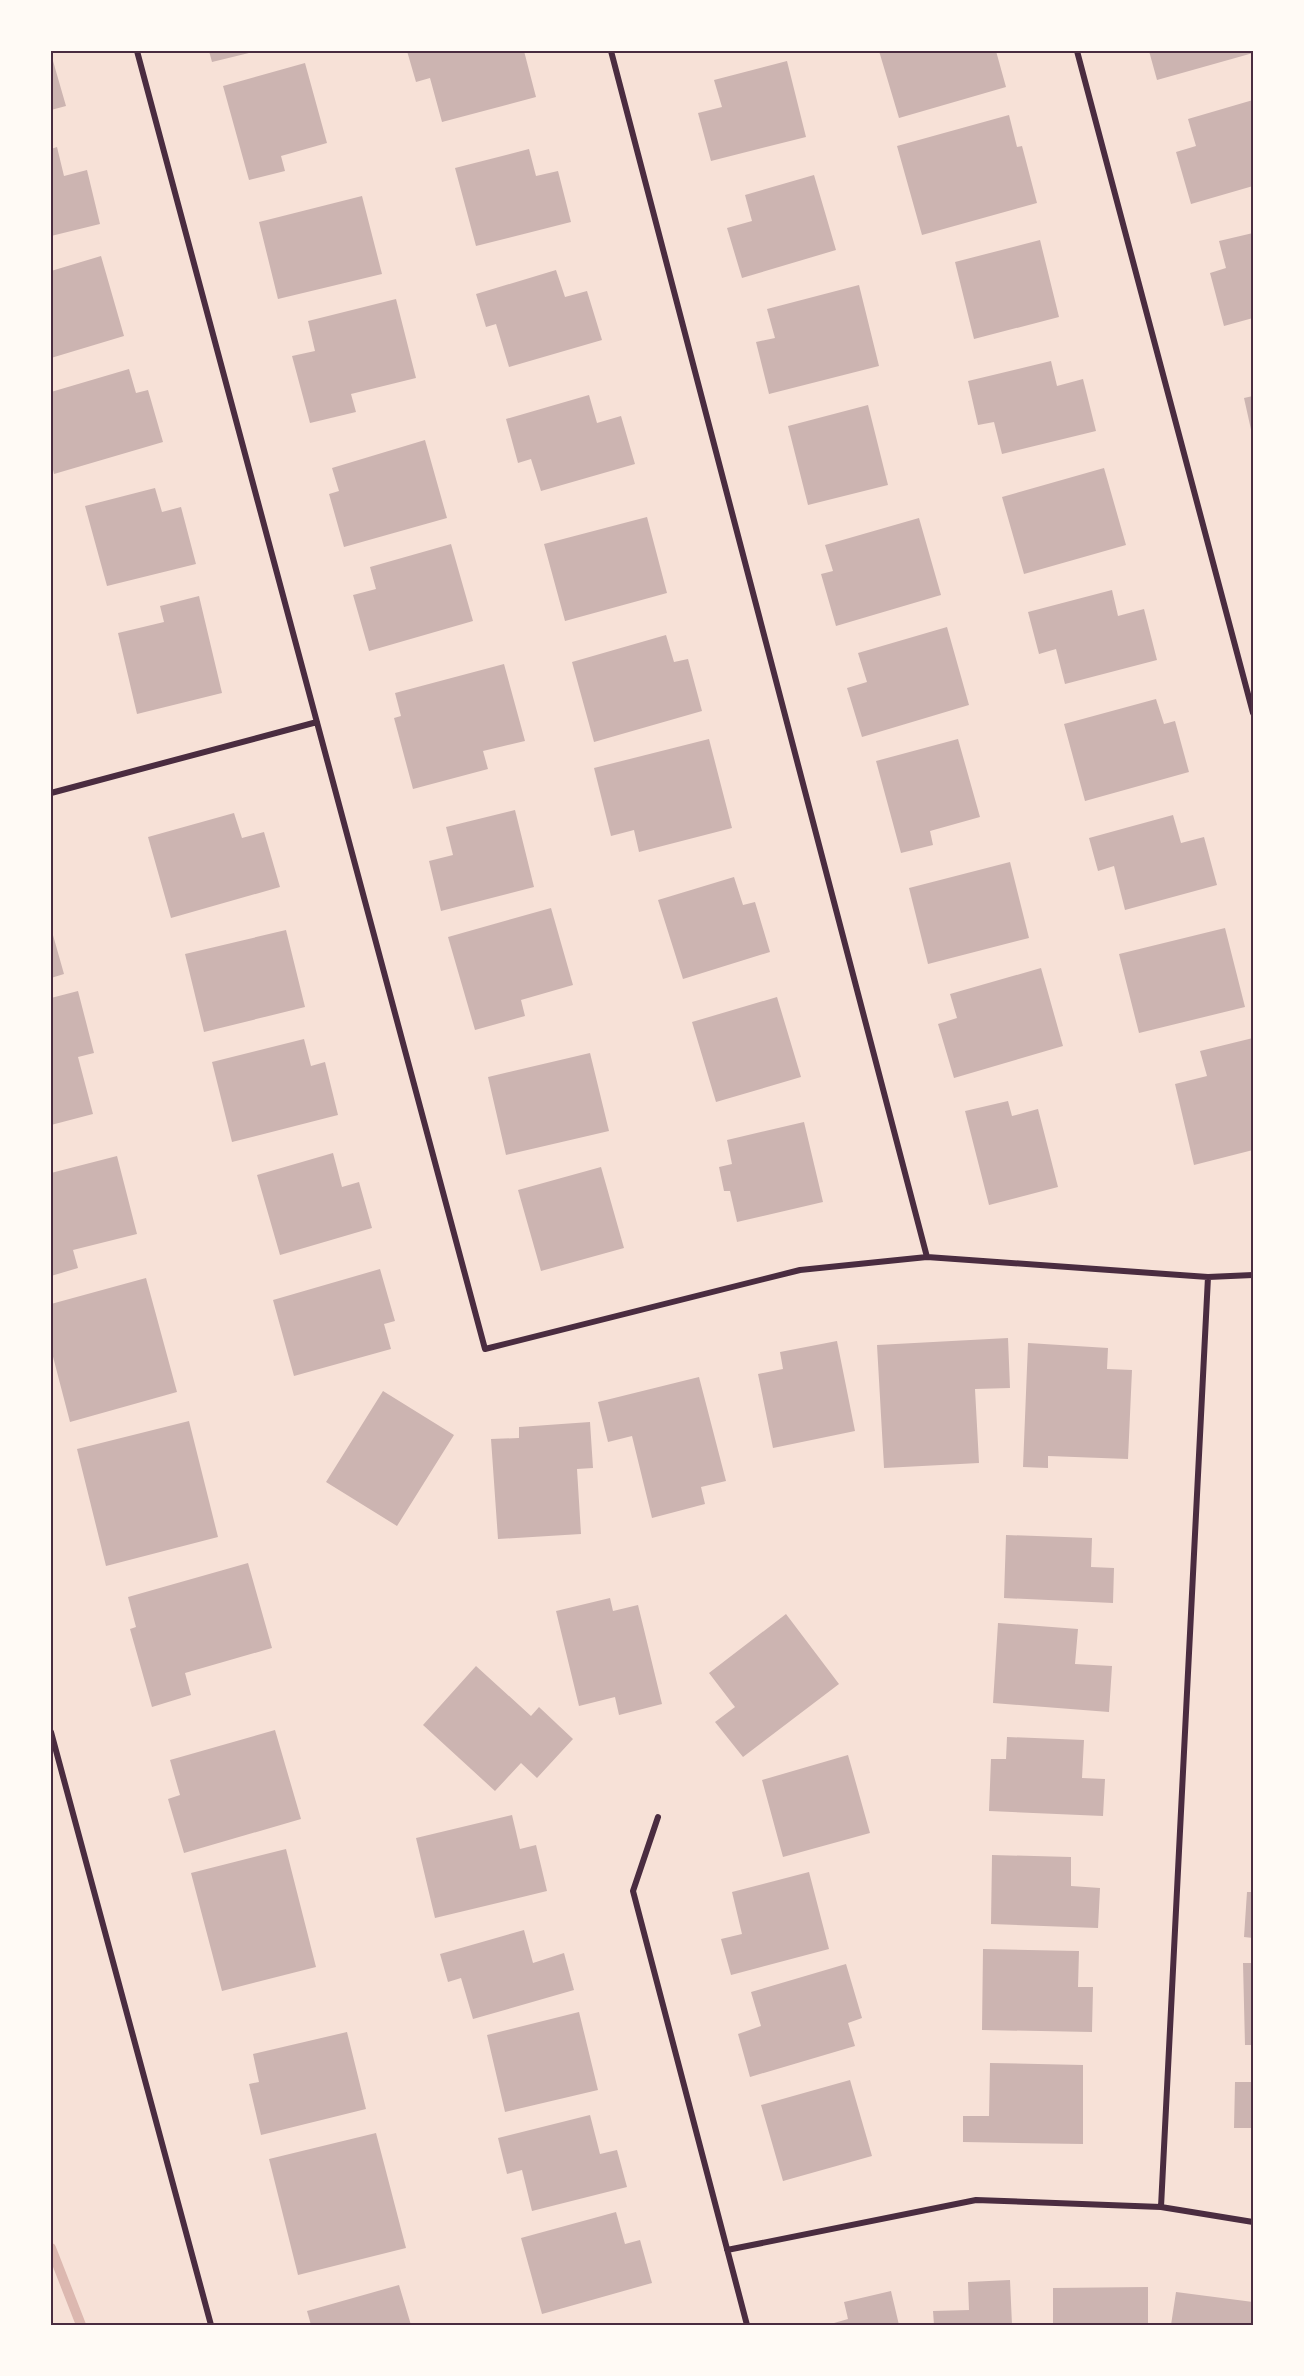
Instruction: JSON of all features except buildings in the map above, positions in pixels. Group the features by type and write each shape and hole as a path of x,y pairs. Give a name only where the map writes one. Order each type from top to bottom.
{"street":[{"path":"137,51 485,1349 800,1270 927,1257 1208,1277 1253,1275"},
{"path":"611,51 927,1257"},
{"path":"1077,51 1253,713"},
{"path":"51,793 317,722"},
{"path":"1161,2207 1208,1277"},
{"path":"51,1732 211,2325"},
{"path":"658,1817 633,1891 747,2325"},
{"path":"727,2250 976,2200 1161,2207 1253,2223"}],"waterway":[{"path":"51,2248 81,2325"}]}
